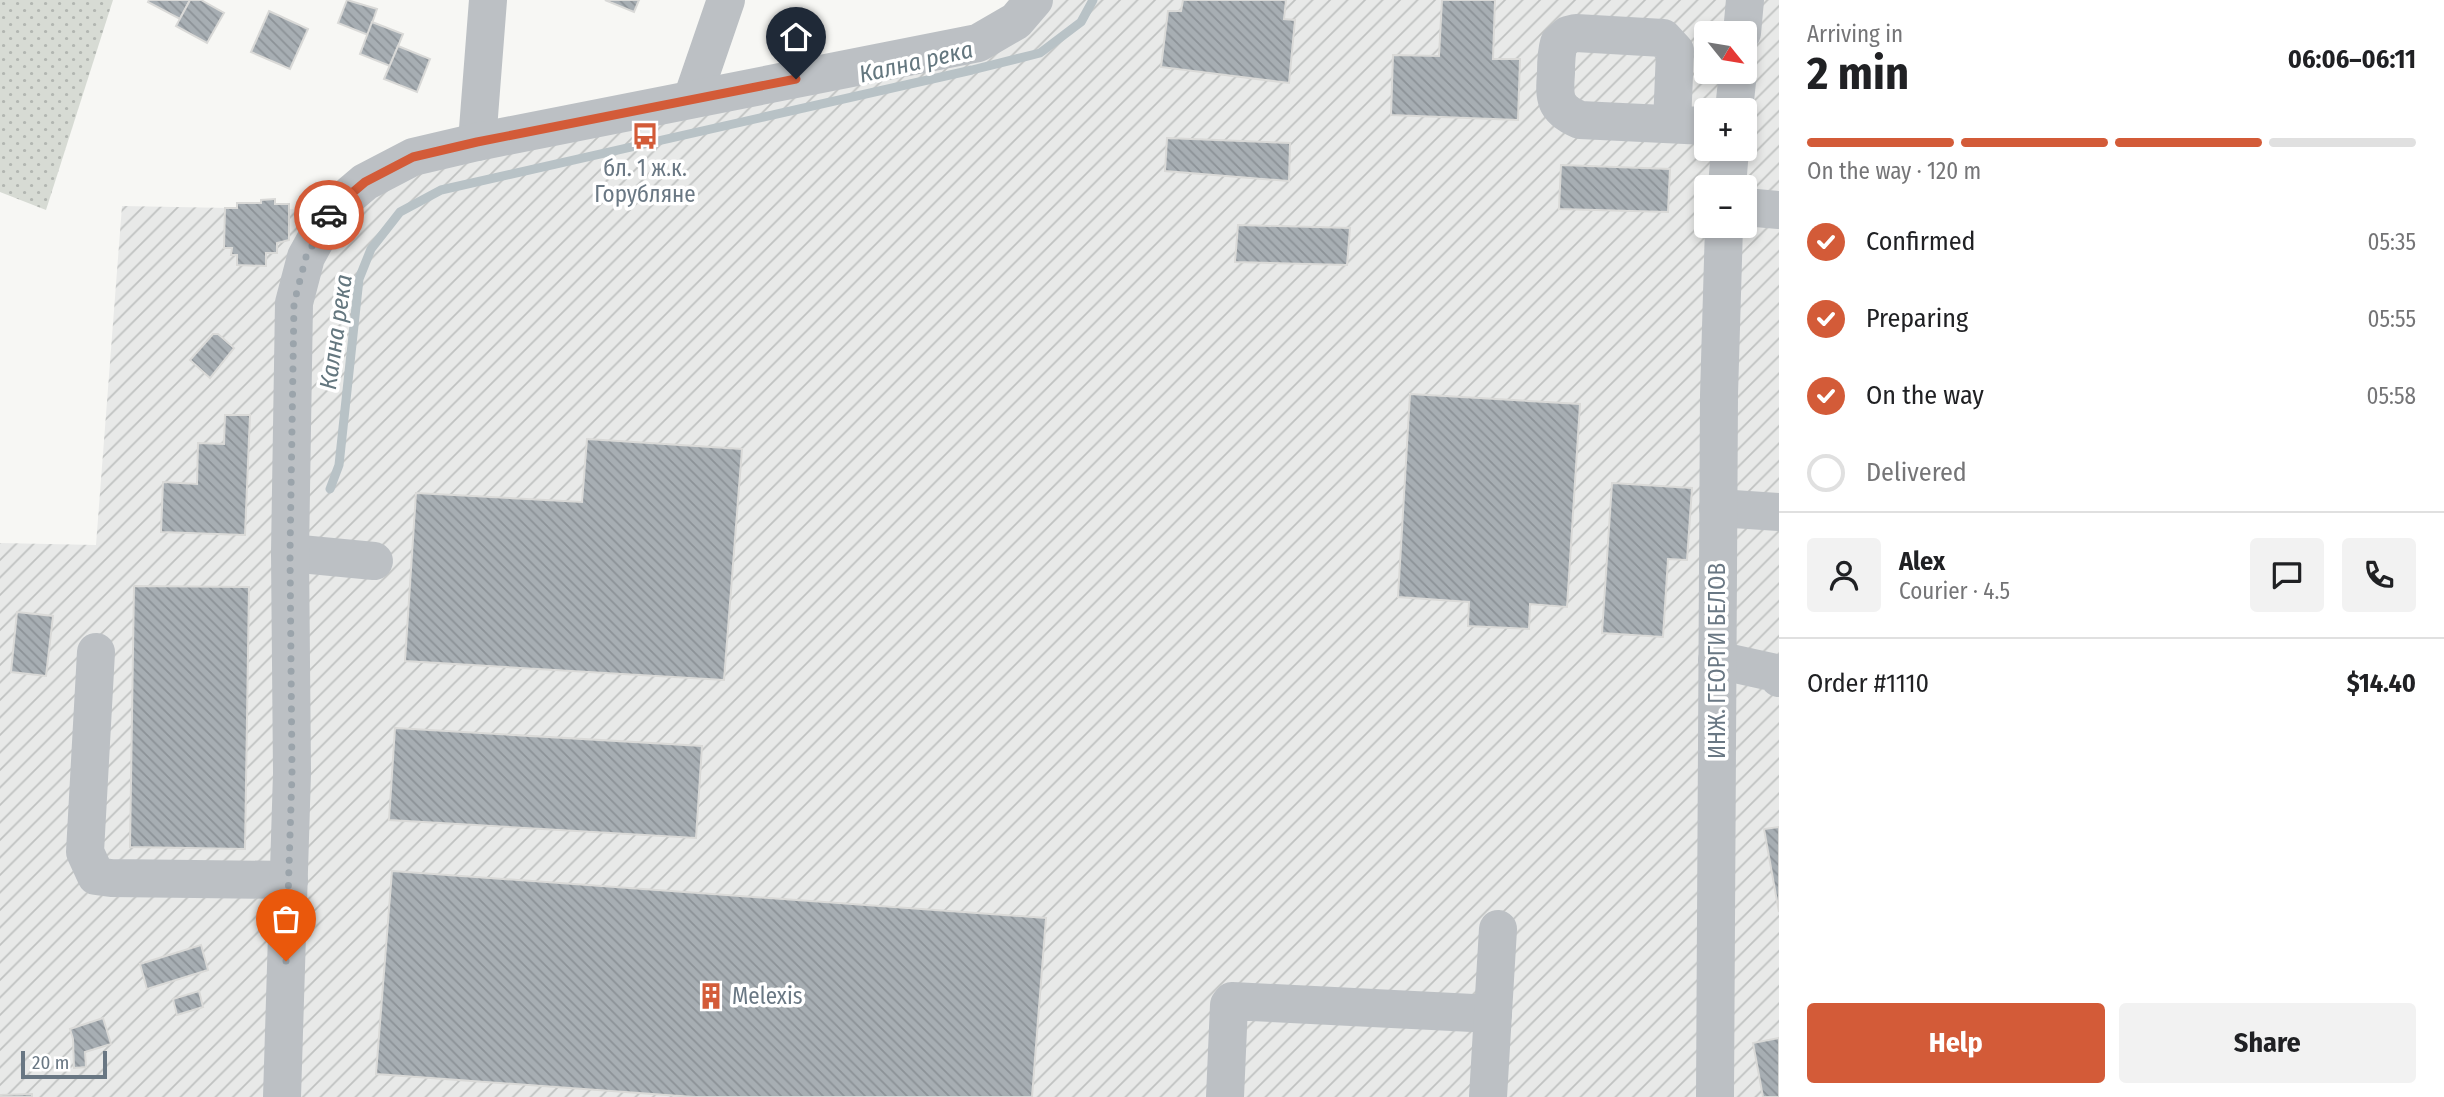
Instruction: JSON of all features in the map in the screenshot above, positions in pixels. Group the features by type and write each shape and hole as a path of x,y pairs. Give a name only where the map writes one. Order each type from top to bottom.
{"street":[{"path":"692,99 726,0"},
{"path":"282,1097 292,773 290,553 294,303 306,257 332,210 365,182 413,157 978,43 1016,21 1034,0"},
{"path":"1743,21 1745,0"},
{"path":"477,142 478,6"},
{"path":"1757,208 1779,210"},
{"name":"ИНЖ. ГЕОРГИ БЕЛОВ","path":"1715,1097 1719,395 1724,238"},
{"path":"1718,508 1779,512"},
{"path":"290,553 374,561"},
{"path":"96,652 85,852 96,876 289,880"},
{"path":"1717,660 1776,673 1779,678"},
{"path":"1488,1097 1498,929"},
{"path":"1225,1097 1231,1001 1493,1014"}],"shaded area":[{"path":"0,0 113,0 46,210 0,192"},
{"path":"1034,0 1779,0 1779,1097 0,1097 0,543 96,545 122,206 332,210 365,182 978,43"}],"building":[{"path":"190,0 180,19 148,2"},
{"path":"190,0 201,0 224,13 207,43 176,26"},
{"path":"347,0 377,9 368,35 338,23"},
{"path":"605,0 639,0 634,12"},
{"path":"1183,0 1286,0 1284,19 1295,20 1289,83 1161,67 1168,11 1181,11"},
{"path":"1442,0 1495,0 1493,59 1520,59 1518,120 1391,115 1393,55 1439,56"},
{"path":"269,11 308,29 290,69 251,52"},
{"path":"372,22 403,34 390,66 360,54"},
{"path":"398,46 430,59 417,92 384,79"},
{"path":"1167,138 1290,143 1289,181 1165,171"},
{"path":"1561,165 1670,169 1668,212 1559,209"},
{"path":"275,199 275,204 289,204 289,240 277,243 277,253 266,253 266,266 237,265 237,255 231,255 232,248 224,248 225,208 237,208 237,203 261,203 261,200"},
{"path":"1238,225 1350,228 1347,265 1235,262"},
{"path":"213,334 218,334 234,348 210,378 190,360"},
{"path":"1410,394 1580,404 1567,607 1530,604 1529,629 1468,626 1469,602 1398,597"},
{"path":"225,415 250,415 245,535 161,532 163,482 197,484 198,443 224,444"},
{"path":"587,439 742,449 724,680 405,661 416,493 582,502"},
{"path":"1612,483 1692,488 1687,560 1668,559 1663,637 1602,633"},
{"path":"134,586 249,587 245,849 130,847"},
{"path":"17,612 53,616 46,676 11,672"},
{"path":"395,728 702,746 696,838 389,820"},
{"path":"1779,827 1779,912 1764,829"},
{"name":"Мelexis","path":"392,871 1046,918 1032,1097 694,1097 376,1074"},
{"path":"201,945 208,970 147,989 140,964"},
{"path":"199,991 203,1007 177,1015 173,999"},
{"path":"103,1018 111,1044 85,1052 86,1067 74,1068 70,1029"},
{"path":"1779,1038 1779,1097 1763,1097 1753,1043"},
{"path":"32,1094 32,1097 0,1097 0,1095"}],"waterway":[{"name":"Кална река","path":"330,489 339,465 359,279 371,249 400,212 441,190 1040,53 1081,22 1093,0"}],"way so far":[{"path":"286,961 292,773 290,553 294,303 306,257 329,215"}],"place":[{"name":"бл. 1 ж.к. Горубляне","path":"645,136"},
{"name":"Мelexis","path":"711,996"}],"route":[{"path":"329,215 365,182 413,157 796,79"}]}
